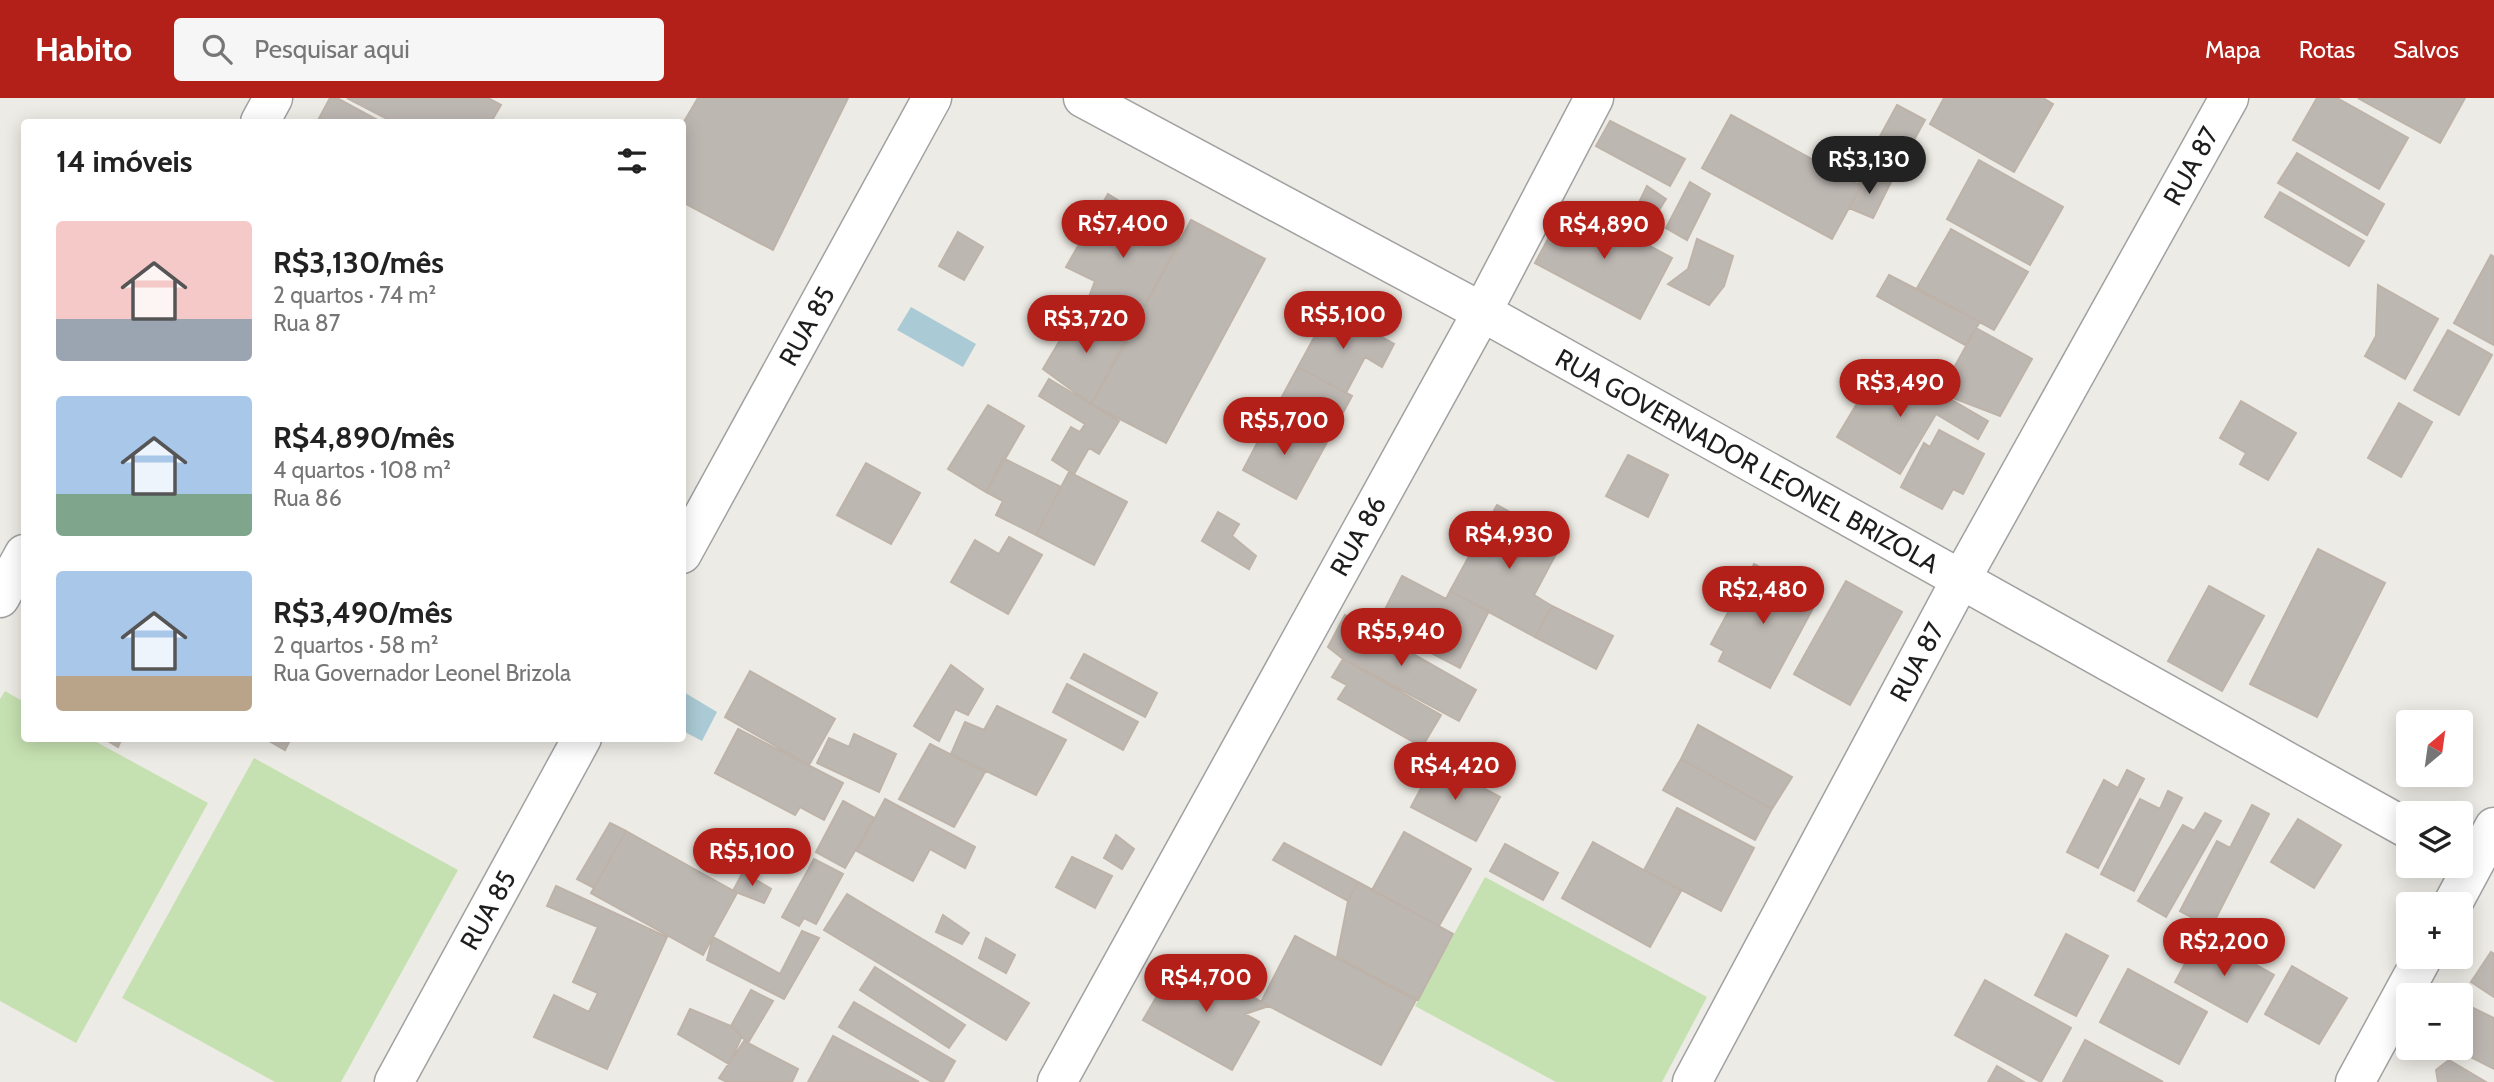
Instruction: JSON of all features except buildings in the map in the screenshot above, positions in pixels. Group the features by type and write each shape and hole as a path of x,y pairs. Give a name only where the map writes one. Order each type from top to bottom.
{"street":[{"path":"262,119 273,98"},
{"name":"RUA 85","path":"686,547 932,98"},
{"name":"RUA GOVERNADOR LEONEL BRIZOLA","path":"1083,98 1482,312 2396,822"},
{"name":"RUA 86","path":"1056,1082 1482,312 1594,98"},
{"name":"RUA 87","path":"1692,1082 1960,581 2229,98"},
{"path":"0,598 21,560"},
{"name":"RUA 85","path":"394,1082 580,742"},
{"path":"2460,892 2476,867 2494,827"},
{"path":"2355,1082 2416,969"}],"green space":[{"path":"5,691 21,700 21,742 96,742 208,803 76,1043 0,1001 0,699"},
{"path":"254,758 458,870 341,1082 275,1082 122,998"},
{"path":"1485,877 1707,997 1662,1082 1556,1082 1415,1006"}],"water":[{"path":"911,307 976,344 963,367 897,330"},
{"path":"686,693 717,712 702,741 686,733"}]}
